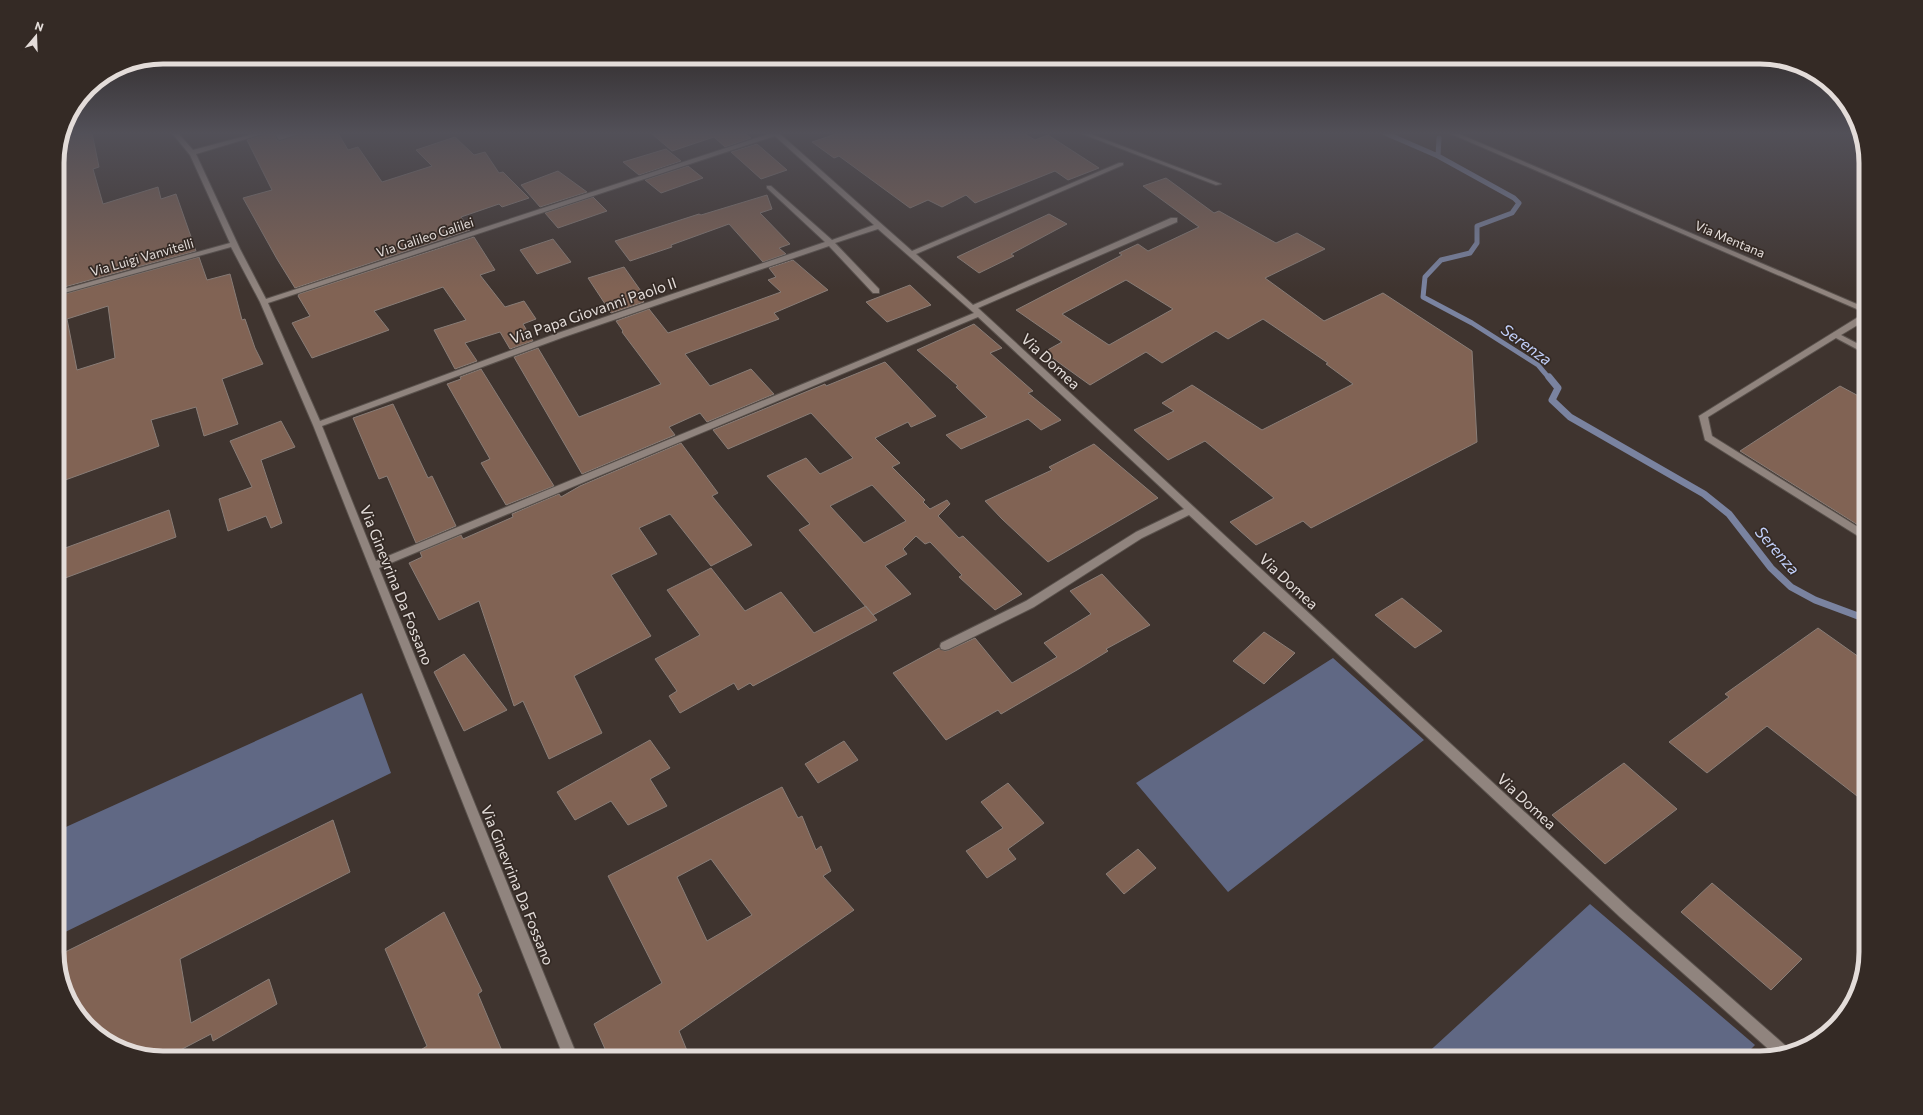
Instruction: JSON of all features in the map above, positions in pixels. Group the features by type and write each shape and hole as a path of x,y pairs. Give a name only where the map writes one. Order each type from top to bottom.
{"street":[{"name":"Via Ginevrina Da Fossano","path":"206,185 264,302 317,425 568,1051"},
{"name":"Via Galileo Galilei","path":"264,302 618,185"},
{"name":"Via Domea","path":"833,185 976,311 1625,913 1779,1049"},
{"path":"911,254 1072,185"},
{"name":"Via Mentana","path":"1573,185 1859,308"},
{"path":"769,187 831,243 876,291"},
{"path":"374,566 976,311 1174,220"},
{"name":"Via Papa Giovanni Paolo II","path":"317,425 561,335 879,226"},
{"name":"Via Luigi Vanvitelli","path":"64,292 234,244"},
{"path":"1859,320 1703,416 1708,438 1859,532"},
{"path":"1836,335 1859,347"},
{"path":"945,646 1030,604 1139,535 1191,510"}],"shaded area":[{"path":"1333,658 1424,740 1228,892 1136,783"},
{"path":"362,693 391,773 64,933 64,828"},
{"path":"1590,904 1755,1045 1749,1051 1430,1051"}],"building":[{"path":"64,185 98,185 103,204 158,187 161,199 176,194 196,251 64,287"},
{"path":"270,185 516,185 529,198 502,207 499,204 461,217 470,230 295,288 243,198 272,190"},
{"path":"521,185 577,185 587,192 540,207"},
{"path":"651,185 683,185 661,193"},
{"path":"879,185 1020,185 975,203 966,195 942,207 928,200 910,208"},
{"path":"1176,185 1214,213 1219,211 1276,243 1297,233 1325,249 1265,278 1324,321 1383,293 1472,351 1477,442 1311,528 1303,521 1256,545 1230,522 1274,498 1205,441 1168,460 1134,430 1174,411 1162,403 1192,385 1262,430 1353,384 1326,364 1328,363 1263,319 1228,339 1216,331 1162,363 1146,352 1090,385 1044,352 1062,342 1016,310 1122,255 1119,253 1138,244 1148,251 1199,227 1143,186","holes":["1126,280 1173,309 1109,345 1062,314"]},
{"path":"767,195 772,209 760,213 790,244 779,248 786,254 763,262 729,224 671,245 672,247 630,261 615,241 699,214 701,215"},
{"path":"593,197 607,211 558,228 545,213"},
{"path":"1049,214 1067,224 1011,254 1014,256 979,273 957,257"},
{"path":"474,237 495,270 480,275 505,307 524,301 536,319 523,324 533,341 510,349 500,332 465,343 477,361 455,369 434,330 466,320 443,287 374,311 389,330 312,358 292,323 310,316 298,296 299,294"},
{"path":"553,239 571,262 537,274 520,250"},
{"path":"199,257 207,280 230,274 242,320 245,319 255,348 263,364 222,379 238,424 204,436 196,407 151,420 159,446 64,480 64,294","holes":["108,306 115,358 77,370 67,319"]},
{"path":"793,260 828,290 774,313 779,319 685,354 710,386 751,369 774,394 707,422 700,413 669,427 675,435 582,474 514,357 538,348 579,417 661,384 622,332 623,331 616,321 649,309 668,333 781,292 768,280 776,277 769,268"},
{"path":"624,267 643,294 638,295 644,302 611,313 588,278"},
{"path":"910,285 931,305 887,322 866,302"},
{"path":"974,324 1002,348 990,353 1033,391 1028,393 1061,420 1041,430 1028,419 961,449 946,435 987,417 956,387 958,386 917,350"},
{"path":"885,362 936,416 911,427 908,422 875,438 900,463 892,467 925,500 923,502 930,509 947,500 950,504 938,516 959,538 963,536 1022,594 995,610 959,577 962,575 930,542 925,544 916,536 903,549 907,554 885,566 911,594 873,615 799,530 810,524 767,476 806,458 820,474 853,458 811,413 728,449 713,430 825,384 826,386","holes":["872,485 906,521 864,543 830,506"]},
{"path":"481,369 554,486 506,505 481,463 490,459 447,384"},
{"path":"1840,386 1859,396 1859,526 1740,451"},
{"path":"393,404 428,478 432,476 456,526 416,543 387,476 379,479 353,418"},
{"path":"281,421 295,447 261,460 282,523 271,528 266,516 228,531 219,499 252,487 230,441"},
{"path":"681,443 718,493 712,496 752,545 711,566 670,514 639,528 657,554 611,575 651,636 574,676 602,733 549,759 523,701 514,706 479,601 439,620 409,563 422,557 420,552 461,535 463,539 513,517 512,514 559,494 561,497 580,486"},
{"path":"1094,444 1158,498 1048,562 985,501 1052,470 1049,467"},
{"path":"169,510 176,537 64,578 64,548"},
{"path":"711,568 745,611 781,592 814,633 866,606 877,620 753,686 750,683 738,690 734,683 680,713 669,696 677,691 655,659 700,635 667,590"},
{"path":"1102,574 1150,625 1106,649 1108,651 1001,714 998,710 946,740 893,673 939,648 945,651 949,650 975,638 1012,683 1057,657 1044,643 1091,614 1070,591"},
{"path":"1402,598 1442,631 1415,648 1375,615"},
{"path":"1818,628 1859,657 1859,798 1767,726 1707,773 1669,742 1729,697 1725,694"},
{"path":"1264,632 1295,653 1264,684 1233,661"},
{"path":"464,654 507,710 464,731 434,672"},
{"path":"650,740 670,768 650,779 667,806 628,825 611,801 575,820 557,792"},
{"path":"844,741 858,760 818,783 805,764"},
{"path":"1624,763 1677,809 1605,864 1552,815"},
{"path":"1008,783 1044,823 1008,849 1016,859 987,878 966,851 1003,828 981,802"},
{"path":"782,787 798,818 802,816 816,850 821,846 831,871 823,876 854,910 679,1031 687,1051 606,1051 594,1024 662,983 608,876","holes":["711,859 752,915 707,941 677,877"]},
{"path":"333,820 350,872 180,959 191,1023 269,979 277,1004 213,1041 211,1034 178,1051 163,1051 137,1048 113,1038 93,1022 77,1002 69,984 64,953"},
{"path":"1138,849 1156,868 1124,894 1106,874"},
{"path":"1712,883 1802,959 1771,990 1681,912"},
{"path":"444,912 482,991 478,994 502,1051 419,1051 427,1046 385,949"}],"waterway":[{"name":"Serenza","path":"1491,185 1514,198 1519,203 1512,213 1477,226 1477,243 1470,253 1441,260 1425,277 1423,297 1472,323 1538,365 1549,378"},
{"name":"Serenza","path":"1549,377 1558,388 1552,400 1570,417 1704,494 1729,514 1771,568 1791,587 1815,600 1859,616"}]}
